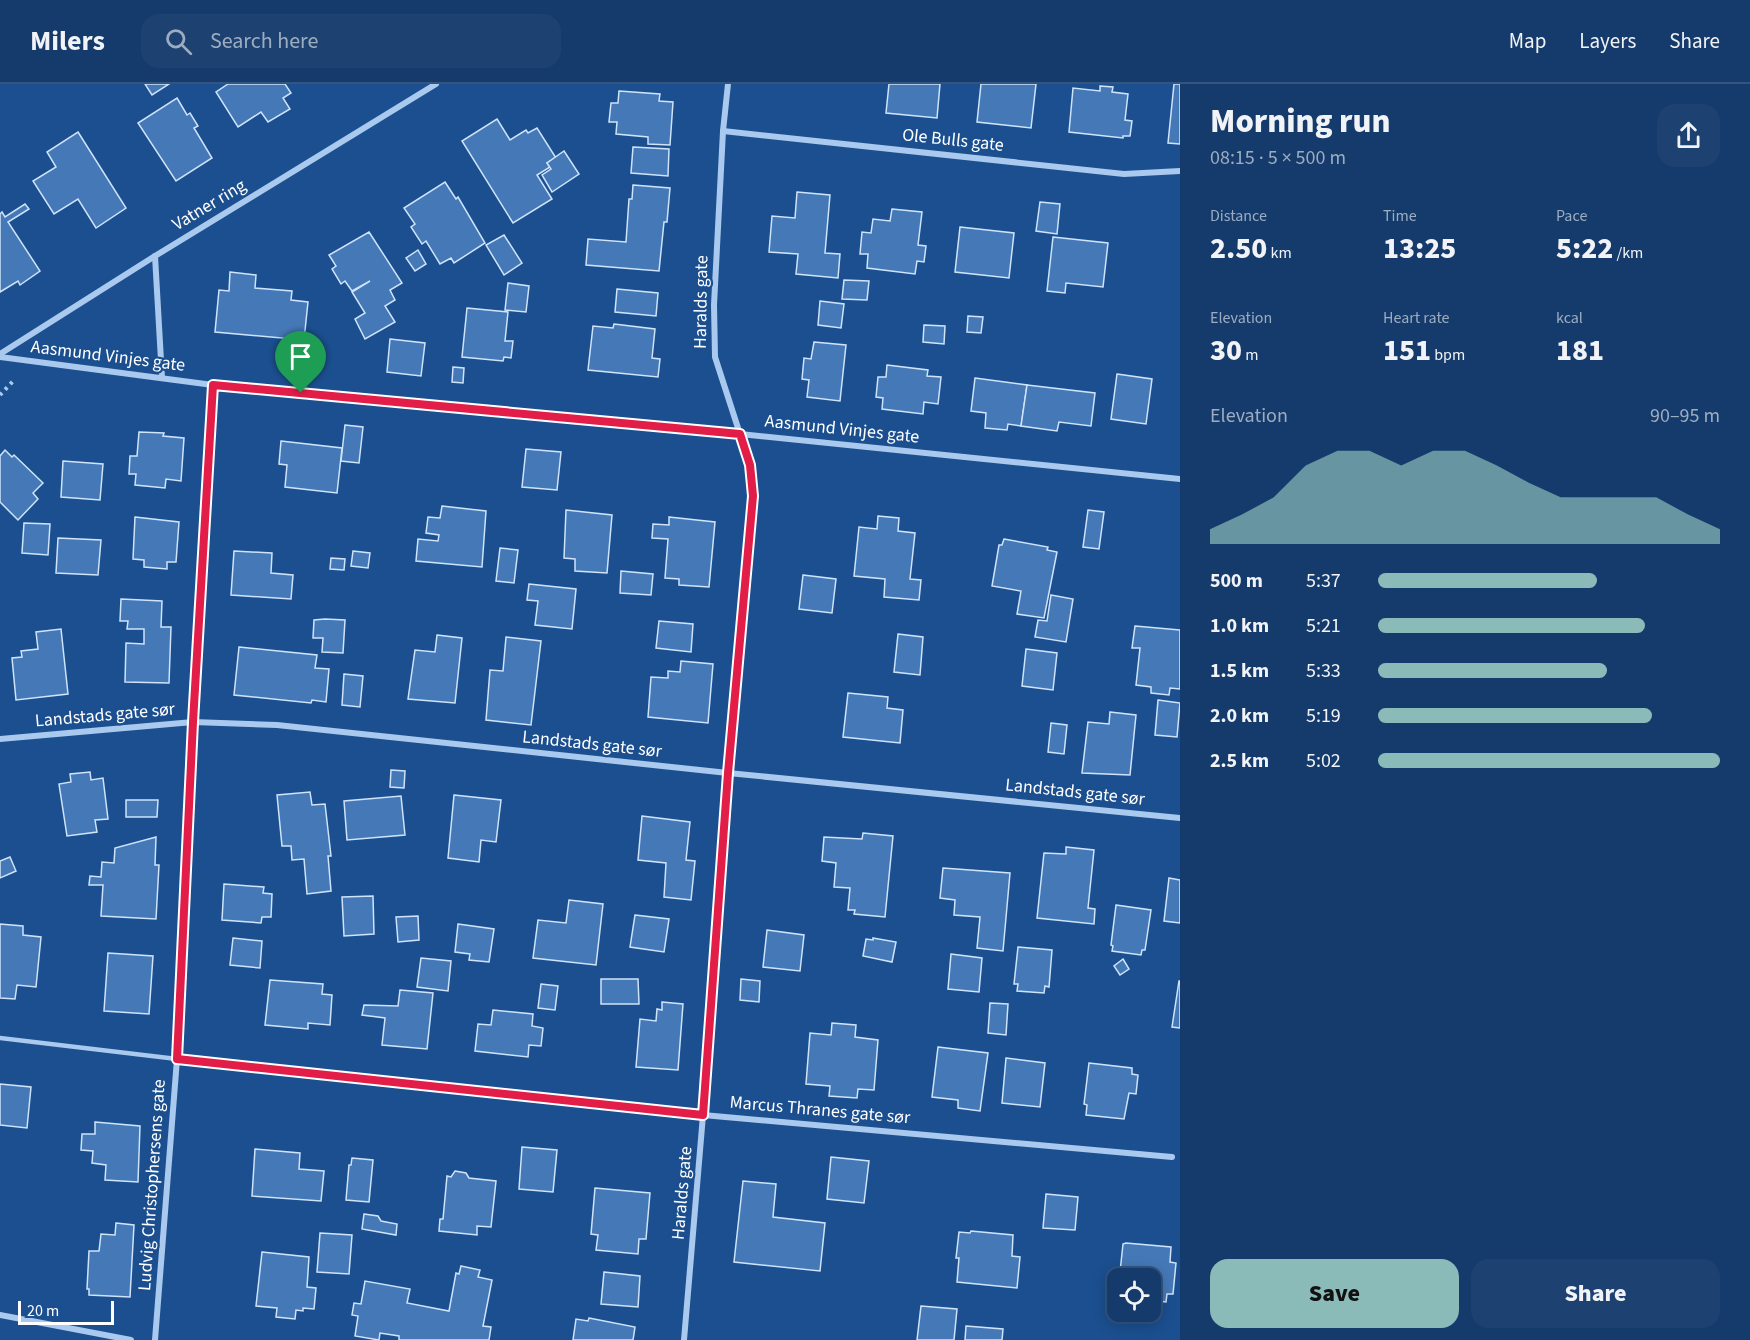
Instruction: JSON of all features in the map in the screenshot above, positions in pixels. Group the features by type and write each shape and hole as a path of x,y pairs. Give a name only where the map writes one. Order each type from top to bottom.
{"street":[{"name":"Vatner ring","path":"0,356 155,256 436,84"},
{"name":"Haralds gate","path":"684,1340 728,773 753,496 750,465 715,357 714,305 723,130 728,84"},
{"name":"Ole Bulls gate","path":"723,130 1124,174 1180,171"},
{"path":"155,256 162,378"},
{"name":"Aasmund Vinjes gate","path":"0,356 213,385 740,434 1180,479"},
{"name":"Ludvig Christophersens gate","path":"155,1340 177,1059 193,722 213,385"},
{"name":"Landstads gate sør","path":"0,740 193,722 277,725 1180,818"},
{"name":"Marcus Thranes gate sør","path":"177,1059 703,1115 1172,1157"},
{"path":"0,1316 131,1340"}],"lane":[{"name":"Marcus Thranes gate sør","path":"0,1038 177,1059"}],"building":[{"path":"145,84 169,84 152,95"},
{"path":"228,84 285,84 291,93 283,98 290,109 268,122 261,112 238,127 216,92"},
{"path":"889,84 940,84 937,118 886,113"},
{"path":"981,84 1036,84 1031,128 977,122"},
{"path":"1174,84 1180,84 1180,144 1168,143"},
{"path":"1100,86 1113,87 1112,92 1128,94 1125,120 1132,121 1130,136 1123,136 1123,138 1069,132 1073,88 1100,91"},
{"path":"619,91 660,94 659,101 673,102 670,145 648,144 648,137 616,134 617,122 609,122 611,103 618,103"},
{"path":"177,98 187,115 190,113 198,126 194,128 212,158 176,181 138,123"},
{"path":"497,119 510,140 526,130 528,133 537,128 556,158 547,163 550,167 537,175 552,199 513,223 462,141"},
{"path":"78,132 126,208 96,228 78,199 54,214 33,181 56,167 47,152"},
{"path":"633,147 669,149 668,176 631,173"},
{"path":"564,151 579,174 552,192 542,175 551,169 547,163"},
{"path":"445,182 456,199 458,197 485,243 454,263 451,258 440,264 426,241 422,244 411,227 415,224 404,208"},
{"path":"633,185 670,188 659,271 586,265 588,239 626,242 629,199 632,199"},
{"path":"797,192 830,195 825,253 840,254 838,278 796,274 798,254 769,252 772,216 795,218"},
{"path":"1040,202 1060,204 1057,234 1036,231"},
{"path":"25,204 29,209 8,222 40,271 20,285 18,281 0,292 0,214 2,212 5,217"},
{"path":"892,209 922,212 918,245 926,246 924,262 917,261 915,274 867,268 868,254 860,254 862,232 871,233 873,219 890,221"},
{"path":"960,227 1014,233 1009,278 955,272"},
{"path":"369,232 402,283 390,290 395,300 385,306 395,322 365,339 355,319 365,313 352,292 370,281 352,291 345,281 341,284 332,269 336,266 329,255"},
{"path":"504,235 522,263 504,275 486,245"},
{"path":"1053,237 1108,243 1103,287 1066,283 1065,293 1047,291"},
{"path":"418,250 426,264 415,271 406,258"},
{"path":"230,272 256,275 255,288 292,291 291,300 308,302 304,340 215,332 219,290 229,291"},
{"path":"844,280 869,281 867,300 842,299"},
{"path":"508,283 529,286 526,312 505,310"},
{"path":"617,289 658,293 656,316 615,312"},
{"path":"820,301 844,304 841,328 818,325"},
{"path":"467,308 508,312 505,341 513,341 511,358 504,357 503,361 462,357"},
{"path":"968,316 983,317 981,333 967,332"},
{"path":"614,324 655,329 652,358 660,359 658,377 588,370 593,326 613,328"},
{"path":"924,325 945,326 944,344 923,342"},
{"path":"390,339 425,343 421,376 387,372"},
{"path":"814,342 846,345 840,401 807,397 809,380 802,379 804,358 811,359"},
{"path":"887,365 928,370 927,376 941,377 938,404 924,402 923,414 882,409 883,398 876,397 878,377 886,377"},
{"path":"453,367 464,368 463,383 452,382"},
{"path":"1117,374 1152,379 1146,424 1111,419"},
{"path":"975,378 1027,385 1021,426 1008,424 1007,430 985,428 986,413 971,411"},
{"path":"1027,385 1095,393 1091,426 1059,422 1057,431 1021,426"},
{"path":"345,425 363,427 359,463 341,461"},
{"path":"139,432 164,433 163,436 184,438 181,481 166,479 165,488 135,485 136,474 129,474 130,456 137,456"},
{"path":"281,441 342,448 337,493 285,487 287,465 279,464"},
{"path":"526,449 561,452 557,490 522,487"},
{"path":"5,450 12,457 14,455 43,483 33,493 38,499 18,520 0,502 0,456"},
{"path":"63,461 103,464 100,500 61,497"},
{"path":"442,506 486,511 482,567 416,561 418,539 438,541 439,535 426,533 428,517 440,518"},
{"path":"566,510 612,515 607,573 575,571 575,559 564,558"},
{"path":"1088,510 1104,512 1099,549 1083,547"},
{"path":"878,516 899,518 898,531 915,533 910,579 921,580 919,600 884,597 885,579 854,576 859,527 877,529"},
{"path":"135,517 179,522 176,562 167,562 167,569 144,567 144,560 133,559"},
{"path":"669,517 715,522 709,587 679,585 679,579 665,578 668,539 652,538 653,524 669,525"},
{"path":"24,523 50,524 48,555 22,553"},
{"path":"58,538 101,540 98,575 56,573"},
{"path":"1004,539 1048,547 1047,550 1057,552 1044,618 1017,614 1021,591 992,586 999,545 1002,545"},
{"path":"500,548 518,550 514,583 496,581"},
{"path":"234,551 272,553 271,573 293,575 291,599 231,595"},
{"path":"353,551 370,553 368,568 351,566"},
{"path":"331,558 345,559 344,570 330,569"},
{"path":"621,571 653,574 651,595 620,593"},
{"path":"803,575 836,579 832,613 799,609"},
{"path":"529,584 576,589 572,629 535,625 538,601 527,600"},
{"path":"1051,595 1073,599 1066,642 1035,637 1038,620 1047,621"},
{"path":"121,599 162,601 161,627 171,627 169,683 125,682 126,643 144,644 144,629 127,629 128,621 120,621"},
{"path":"314,620 345,620 343,653 322,652 323,638 313,638"},
{"path":"659,621 693,624 691,652 656,648"},
{"path":"1135,626 1180,630 1180,689 1170,688 1169,695 1151,693 1151,687 1136,685 1140,648 1132,648"},
{"path":"61,629 68,694 16,700 12,658 22,657 21,651 38,649 36,632"},
{"path":"898,634 923,637 920,675 894,672"},
{"path":"437,635 462,638 455,703 408,699 415,650 435,652"},
{"path":"506,637 541,641 531,725 486,720 490,670 503,671"},
{"path":"239,647 317,655 315,668 329,669 326,702 312,700 311,703 234,695"},
{"path":"1026,649 1057,653 1053,690 1022,686"},
{"path":"681,661 713,664 708,723 648,717 651,677 668,678 668,671 680,672"},
{"path":"344,674 363,676 360,707 342,705"},
{"path":"848,693 888,697 887,708 903,710 900,743 843,737"},
{"path":"1158,700 1180,703 1177,737 1155,735"},
{"path":"1110,712 1136,715 1130,775 1082,773 1088,722 1109,724"},
{"path":"1051,723 1067,725 1064,754 1048,752"},
{"path":"391,770 405,771 404,788 390,787"},
{"path":"90,772 91,780 103,778 108,819 95,820 97,832 67,836 59,784 71,782 70,774"},
{"path":"310,792 312,805 325,804 331,856 328,856 331,891 307,894 304,859 292,860 291,846 282,846 277,795"},
{"path":"454,795 501,800 496,842 481,840 479,862 448,858"},
{"path":"401,796 405,835 347,840 344,801"},
{"path":"126,800 158,800 157,817 126,817"},
{"path":"642,816 690,822 686,860 695,861 691,900 664,897 666,863 638,860"},
{"path":"863,833 893,836 885,917 854,914 855,910 848,910 850,888 834,887 836,863 822,861 824,837 862,839"},
{"path":"156,837 155,865 159,865 156,919 101,916 103,885 89,885 90,876 101,877 102,862 114,863 115,848"},
{"path":"1066,847 1094,850 1088,908 1095,909 1094,924 1037,918 1044,853 1066,854"},
{"path":"10,857 16,871 0,878 0,861"},
{"path":"943,868 1010,873 1003,951 977,948 980,917 954,915 955,900 940,898"},
{"path":"1169,878 1180,880 1180,923 1164,921"},
{"path":"224,884 264,887 263,893 272,894 271,917 262,917 261,923 222,920"},
{"path":"373,896 374,934 344,936 342,897"},
{"path":"569,900 603,904 596,965 533,958 538,920 566,923"},
{"path":"1116,905 1151,910 1145,950 1142,950 1141,955 1112,951"},
{"path":"635,915 669,919 664,952 630,947"},
{"path":"418,916 419,940 398,942 396,917"},
{"path":"0,924 23,926 23,935 41,937 36,987 17,985 15,999 0,998"},
{"path":"458,924 494,929 489,962 469,960 470,954 455,952"},
{"path":"767,930 804,935 800,971 763,967"},
{"path":"233,938 262,941 260,968 230,965"},
{"path":"873,938 896,942 892,962 863,956 866,939 873,940"},
{"path":"1018,947 1052,950 1049,987 1045,986 1044,993 1017,991 1018,984 1014,984"},
{"path":"108,953 153,956 149,1014 104,1011"},
{"path":"951,954 982,958 979,992 948,989"},
{"path":"421,958 451,961 448,991 417,987"},
{"path":"1123,959 1129,969 1120,975 1114,966"},
{"path":"601,979 638,979 639,1004 601,1004"},
{"path":"741,979 760,981 759,1002 740,1000"},
{"path":"270,980 323,984 322,994 332,995 330,1025 308,1023 308,1029 265,1025"},
{"path":"1180,981 1180,1028 1172,1027"},
{"path":"541,984 558,986 555,1010 538,1008"},
{"path":"400,990 433,993 427,1049 382,1045 385,1018 362,1015 364,1005 398,1006"},
{"path":"662,1002 683,1004 678,1070 636,1067 640,1019 656,1021 657,1009 662,1010"},
{"path":"990,1003 1008,1004 1006,1035 988,1033"},
{"path":"493,1010 533,1014 532,1026 543,1028 541,1046 529,1045 528,1057 475,1051 478,1024 491,1025"},
{"path":"832,1023 856,1025 855,1037 878,1040 874,1090 858,1089 857,1098 829,1096 830,1086 806,1084 810,1033 831,1035"},
{"path":"938,1047 988,1053 980,1111 958,1108 958,1100 932,1097"},
{"path":"1006,1058 1045,1063 1040,1107 1002,1103"},
{"path":"1089,1063 1132,1068 1132,1074 1138,1075 1136,1094 1129,1093 1124,1119 1086,1115 1087,1105 1084,1104"},
{"path":"0,1084 31,1087 27,1128 0,1125"},
{"path":"95,1122 140,1126 138,1182 105,1180 106,1165 92,1163 93,1151 81,1150 82,1134 95,1134"},
{"path":"522,1147 557,1150 553,1192 519,1189"},
{"path":"255,1149 300,1153 299,1169 324,1171 321,1201 252,1196"},
{"path":"831,1157 869,1161 864,1203 827,1199"},
{"path":"352,1158 373,1160 369,1202 346,1200 349,1165 351,1165"},
{"path":"455,1171 466,1173 469,1178 496,1181 491,1227 477,1226 477,1235 439,1231 440,1219 443,1219 447,1176 451,1177"},
{"path":"743,1181 776,1184 773,1217 825,1223 820,1271 734,1262"},
{"path":"595,1188 650,1193 646,1239 639,1239 638,1254 596,1250 598,1235 591,1234"},
{"path":"1046,1194 1078,1197 1075,1230 1043,1228"},
{"path":"364,1214 378,1216 381,1221 397,1224 396,1235 362,1229"},
{"path":"116,1223 134,1225 130,1297 89,1295 89,1289 87,1289 89,1251 99,1251 101,1234 115,1235"},
{"path":"971,1231 1013,1235 1012,1256 1020,1257 1017,1288 957,1282 959,1258 956,1258 959,1232 970,1233"},
{"path":"320,1233 352,1235 349,1274 317,1272"},
{"path":"1123,1244 1171,1247 1170,1262 1176,1263 1173,1294 1167,1294 1166,1302 1161,1301 1161,1268 1120,1268"},
{"path":"262,1252 309,1257 307,1287 316,1288 314,1309 296,1310 295,1319 276,1317 277,1308 256,1306"},
{"path":"461,1266 480,1270 478,1277 492,1280 483,1326 491,1327 489,1340 399,1340 399,1336 380,1333 379,1340 355,1336 358,1316 352,1315 354,1303 361,1304 365,1281 410,1289 407,1303 449,1311 456,1273 459,1274"},
{"path":"604,1272 640,1276 638,1307 601,1304"},
{"path":"921,1306 957,1309 954,1340 917,1340"},
{"path":"589,1318 635,1327 633,1340 573,1340 576,1319 588,1321"},
{"path":"966,1326 1003,1329 1002,1340 965,1340"}],"route":[{"path":"213,385 301,393 740,434 750,465 753,496 728,773 703,1115 177,1059 193,722 213,385"}]}
